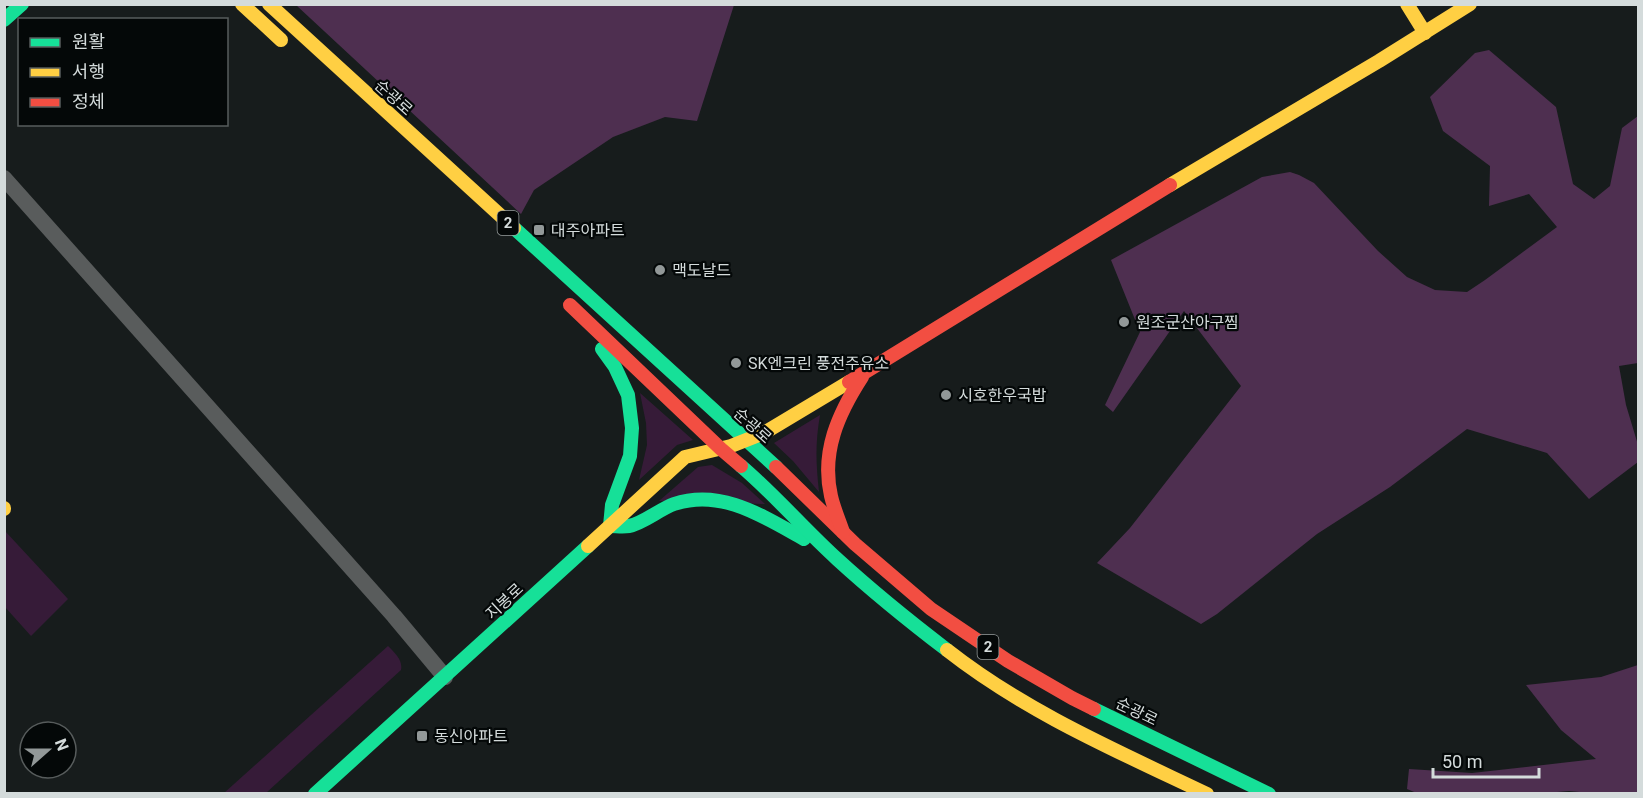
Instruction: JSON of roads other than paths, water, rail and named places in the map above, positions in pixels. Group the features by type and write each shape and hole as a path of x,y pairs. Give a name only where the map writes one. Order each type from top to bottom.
{"main road":[{"path":"4,20 22,4"},
{"path":"242,4 294,52"},
{"name":"순광로","path":"269,4 843,532 931,609 1008,661 1072,698 1269,794"},
{"path":"1407,4 1425,33"},
{"name":"지봉로","path":"315,794 685,457 721,449 773,429 1167,186 1470,4"},
{"name":"2","path":"561,297 721,449 756,479 836,558 906,618 966,665 1016,699 1072,730 1207,794"},
{"path":"587,321 597,342 615,367 628,395 632,428 630,456 612,505 610,526 630,526 674,504 693,500 722,500 751,510 836,558"},
{"path":"843,532 830,493 827,460 831,436 845,402 867,371"}],"street":[{"path":"4,178 394,616 445,678"}],"place":[{"name":"대주아파트","path":"539,230"},
{"name":"맥도날드","path":"660,270"},
{"name":"원조군산아구찜","path":"1124,322"},
{"name":"SK엔크린 풍전주유소","path":"736,363"},
{"name":"시호한우국밥","path":"946,395"},
{"name":"동신아파트","path":"422,736"}]}
